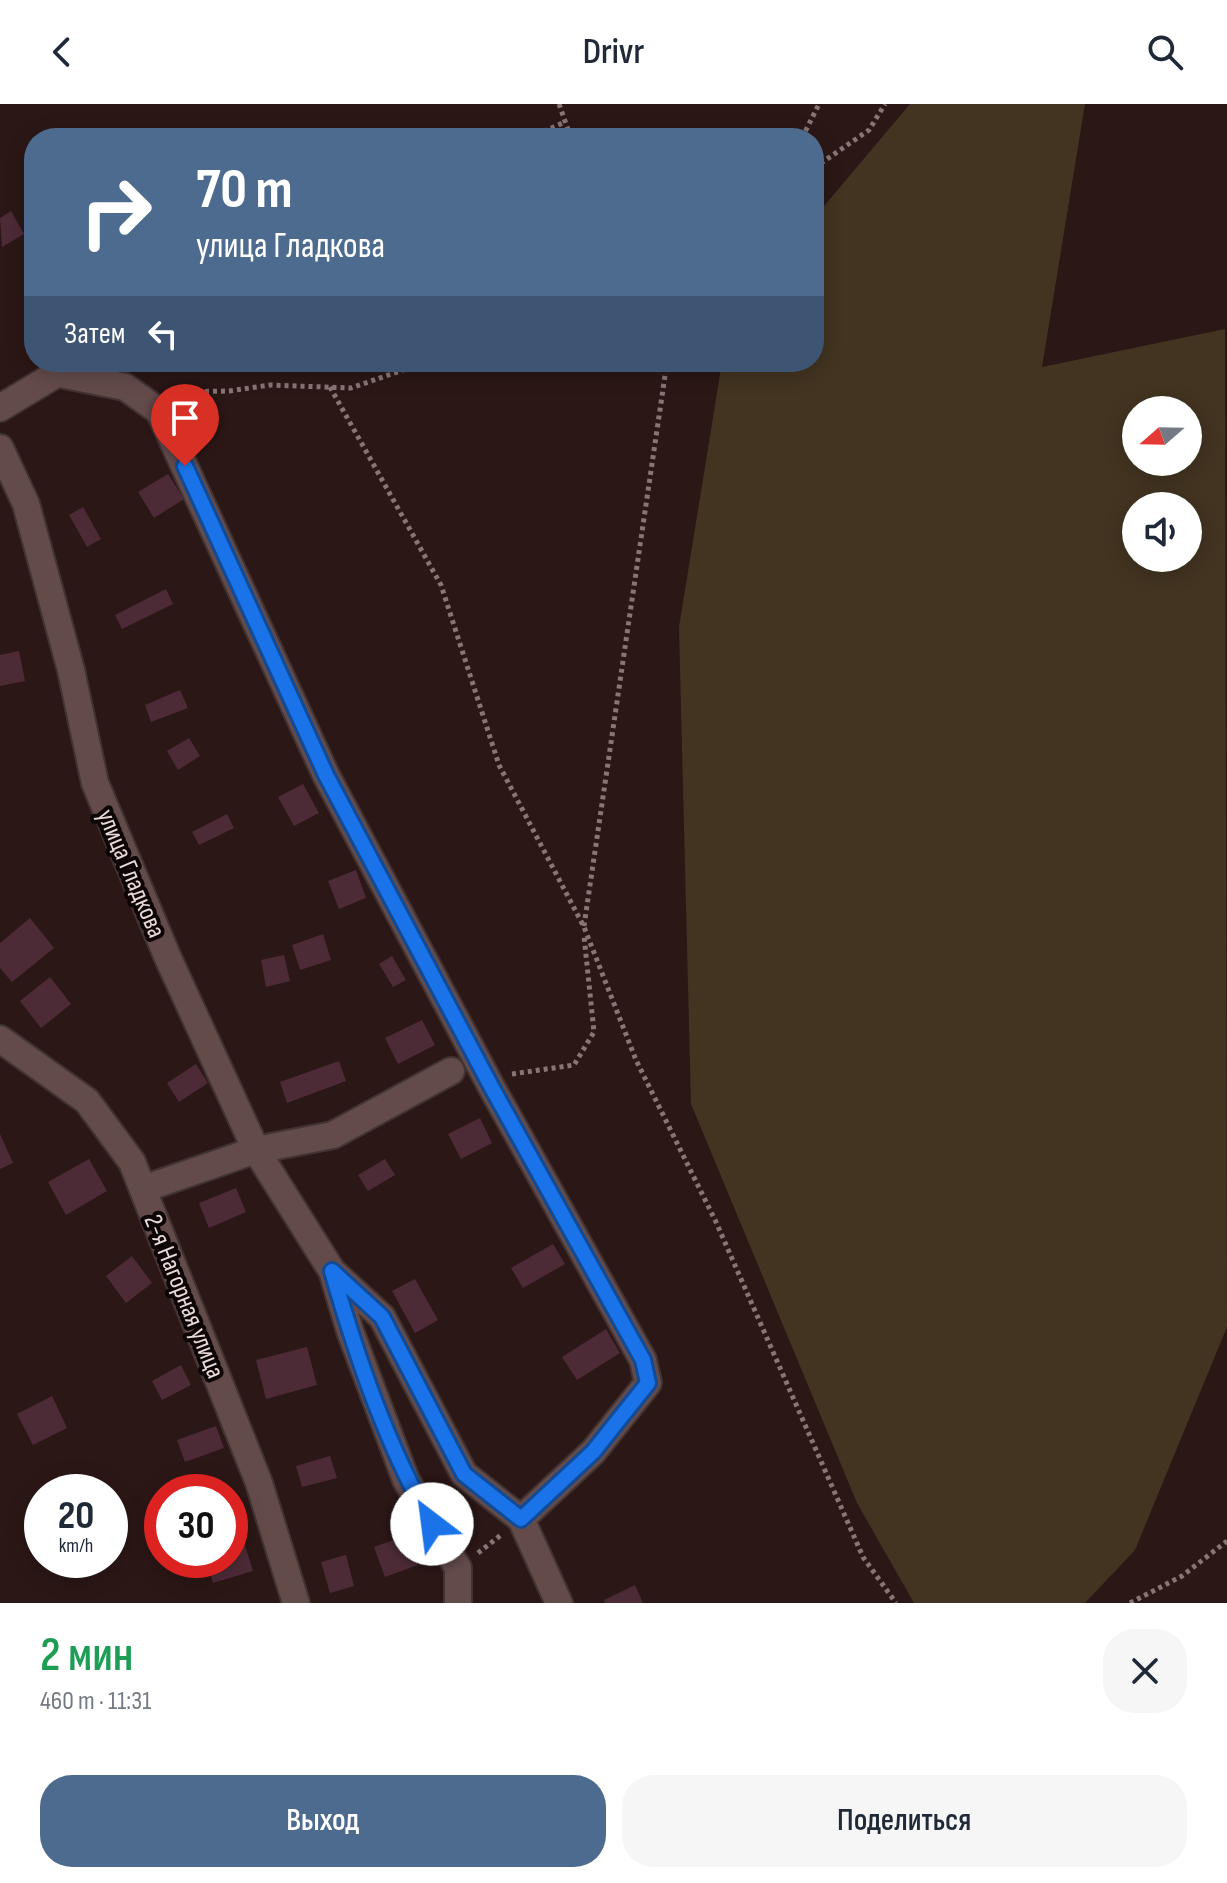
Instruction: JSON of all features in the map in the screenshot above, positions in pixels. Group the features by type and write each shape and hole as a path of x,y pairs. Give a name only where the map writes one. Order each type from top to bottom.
{"street":[{"path":"0,408 61,372"},
{"path":"80,372 125,387 159,411 326,775 484,1073 643,1360 648,1383 593,1452 521,1519 559,1603"},
{"name":"улица Гладкова","path":"0,448 26,504 71,670 95,783 168,958 256,1150 332,1271 382,1317 464,1474 521,1519"},
{"name":"2-я Нагорная улица","path":"0,1039 87,1101 132,1162 259,1483 296,1603"},
{"path":"143,1189 256,1150 333,1135 451,1071"},
{"name":"улица Гладкова","path":"332,1271 350,1331 406,1480 458,1568"},
{"path":"458,1568 458,1603"}],"path":[{"path":"559,104 567,128"},
{"path":"807,128 819,104"},
{"path":"824,161 869,130 885,104"},
{"path":"552,128 565,122"},
{"path":"132,393 229,391 270,385 351,388 397,372"},
{"path":"484,1073 522,1075 574,1065 594,1032 584,927 666,372"},
{"path":"330,387 441,585 499,765 584,927 636,1060 716,1222 863,1557 896,1603"},
{"path":"458,1568 521,1519"},
{"path":"1130,1603 1182,1576 1227,1541"}],"shaded area":[{"path":"910,104 1085,104 1042,367 1225,329 1227,1327 1135,1550 1085,1603 914,1603 857,1503 691,1104 679,627 720,372 824,372 824,206"}],"building":[{"path":"11,211 24,234 2,247 0,218"},
{"path":"168,474 184,499 154,518 138,492"},
{"path":"83,507 101,539 87,547 69,515"},
{"path":"166,589 173,604 122,629 115,615"},
{"path":"19,651 25,681 0,686 0,655"},
{"path":"180,690 188,708 151,722 145,705"},
{"path":"189,738 200,756 178,770 167,751"},
{"path":"303,784 319,813 294,826 278,797"},
{"path":"227,814 234,828 199,845 192,832"},
{"path":"356,870 366,898 339,909 328,881"},
{"path":"30,918 54,948 12,982 0,968 0,943"},
{"path":"323,934 331,960 300,970 292,945"},
{"path":"284,955 290,981 266,987 261,960"},
{"path":"392,956 406,980 393,987 379,964"},
{"path":"50,977 71,1004 41,1028 20,1001"},
{"path":"422,1020 435,1045 398,1064 385,1038"},
{"path":"339,1061 346,1081 287,1103 280,1082"},
{"path":"196,1064 208,1083 179,1102 167,1083"},
{"path":"480,1118 492,1143 461,1159 448,1134"},
{"path":"0,1134 13,1163 0,1169"},
{"path":"89,1159 107,1191 66,1215 48,1182"},
{"path":"385,1159 395,1175 368,1191 358,1175"},
{"path":"236,1188 246,1212 209,1228 199,1203"},
{"path":"553,1244 565,1264 523,1288 511,1268"},
{"path":"132,1256 152,1283 126,1303 106,1276"},
{"path":"415,1279 438,1320 415,1333 392,1291"},
{"path":"606,1329 620,1353 577,1380 562,1357"},
{"path":"307,1347 317,1385 266,1399 256,1360"},
{"path":"181,1365 191,1385 162,1400 152,1381"},
{"path":"52,1396 67,1428 33,1445 17,1414"},
{"path":"216,1426 224,1448 185,1462 177,1440"},
{"path":"330,1456 337,1478 302,1487 296,1466"},
{"path":"407,1535 418,1565 385,1577 374,1547"},
{"path":"248,1555 253,1571 248,1572"},
{"path":"346,1555 354,1586 330,1593 321,1562"},
{"path":"211,1578 230,1578 213,1583"},
{"path":"635,1585 643,1603 605,1603 604,1600"}],"route":[{"path":"185,466 326,775 492,1088 643,1360 648,1383 593,1452 521,1519 464,1474 382,1317 332,1271 350,1331 406,1480 432,1524"}]}
